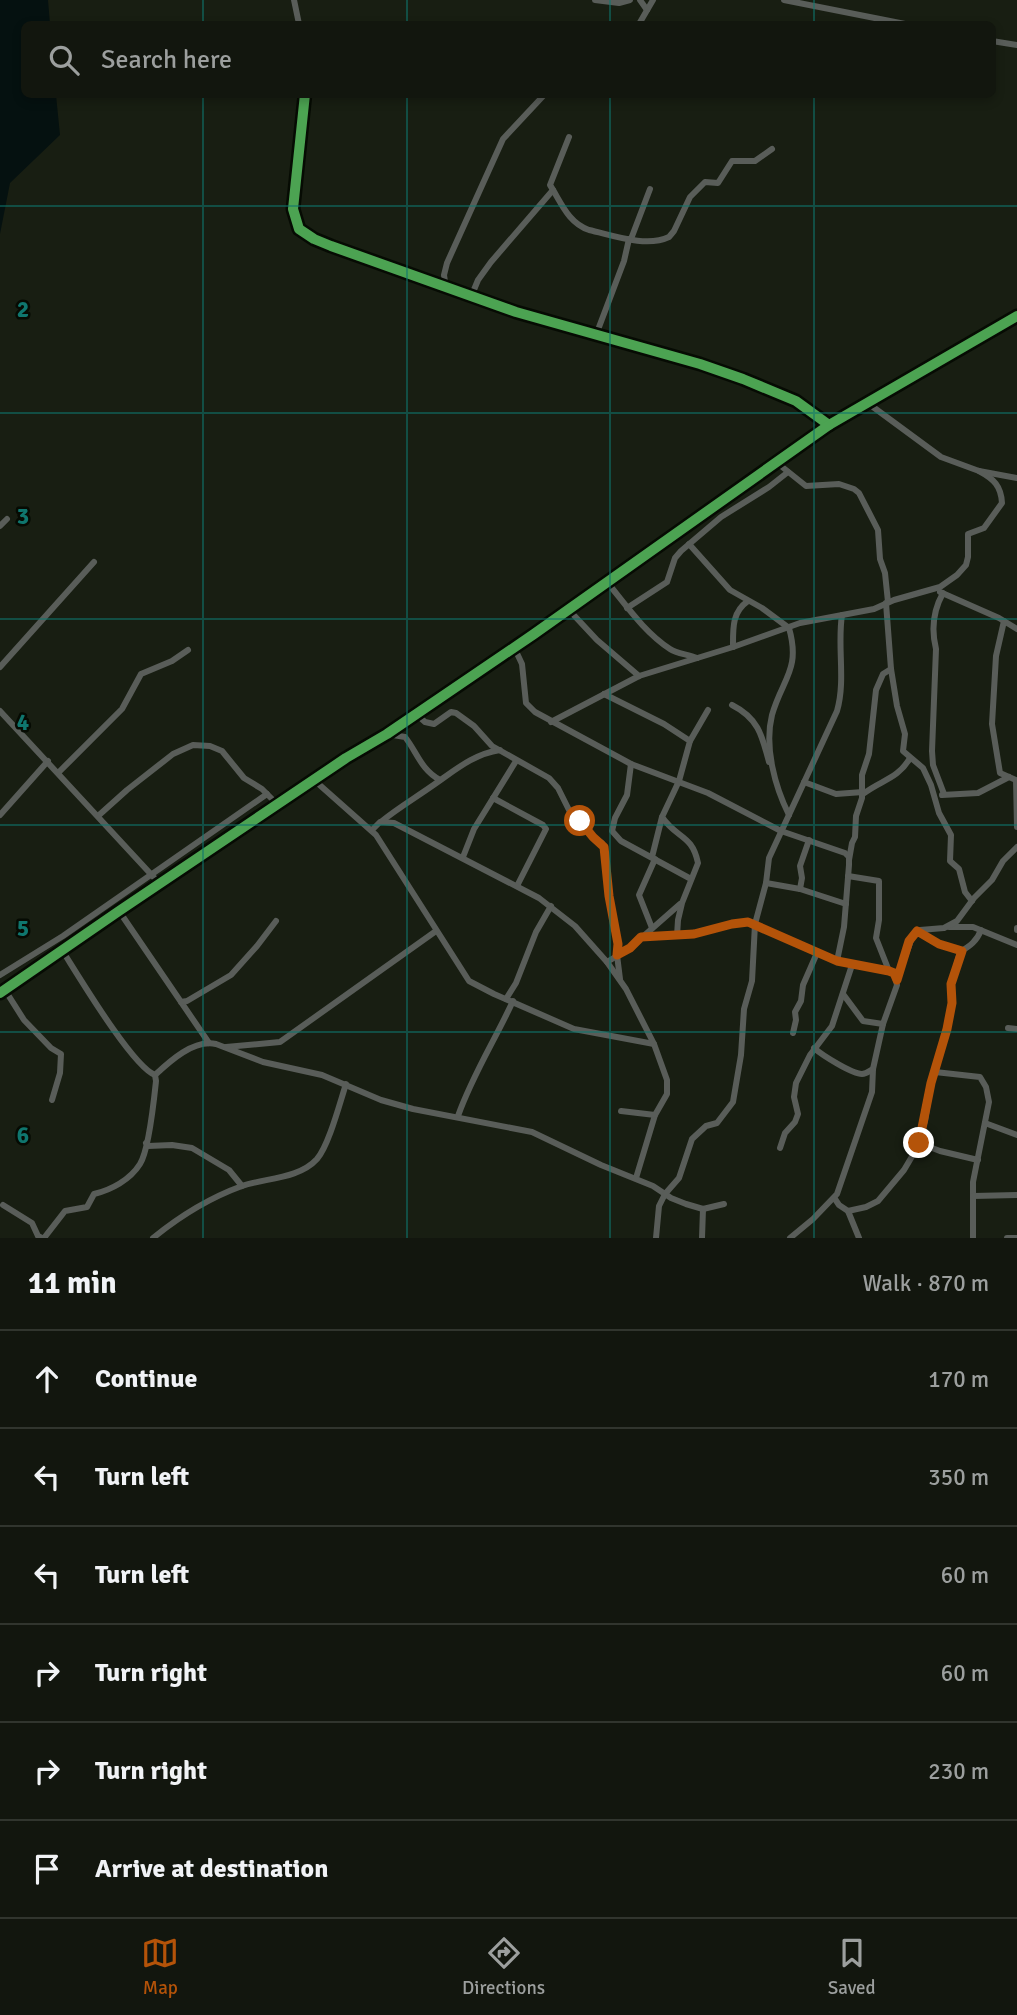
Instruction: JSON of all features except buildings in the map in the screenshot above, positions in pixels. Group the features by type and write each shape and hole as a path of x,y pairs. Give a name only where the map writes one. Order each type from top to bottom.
{"street":[{"path":"294,0 298,21"},
{"path":"595,0 620,3 630,0"},
{"path":"640,0 647,10"},
{"path":"641,21 653,0"},
{"path":"784,0 890,21"},
{"path":"996,42 1017,45"},
{"path":"305,98 293,209 299,229 322,243 446,289 743,379 796,401 830,425"},
{"path":"446,289 444,275 447,263 495,154 512,128 541,98"},
{"path":"569,137 550,180 553,190 570,217 581,228 630,239 659,241 669,237 674,231 690,197 700,186 705,182 719,183 732,161 755,161 772,149"},
{"path":"596,335 650,189"},
{"path":"471,297 478,280 491,262 553,190"},
{"path":"5,989 569,610 830,425 1017,316"},
{"path":"869,404 934,453 979,471 1017,478"},
{"path":"776,462 806,486 839,484 854,489 859,493 878,530 880,559 885,573 891,669 905,734 903,751 923,768 939,813 951,835 950,861 959,869 965,892 972,901"},
{"path":"551,722 639,676 826,617 874,609 940,587 957,576 968,558 968,534 984,528 1002,503 1001,489 979,471"},
{"path":"627,608 667,582 675,558 721,517 788,472"},
{"path":"0,526 7,519"},
{"path":"690,544 722,583 789,628 794,656 771,722 772,772"},
{"path":"0,667 94,562"},
{"path":"607,582 627,608 670,649 697,658"},
{"path":"932,589 1017,629"},
{"path":"943,593 935,613 932,633 936,649 932,751 933,765 944,794"},
{"path":"733,647 735,616 740,606 748,601"},
{"path":"569,610 597,640 639,676"},
{"path":"656,1238 659,1206 679,1178 694,1136 706,1126 718,1123 733,1102 741,1055 744,1009 752,981 755,924 766,883 769,858 840,703 842,615"},
{"path":"826,617 840,627"},
{"path":"1004,621 996,656 992,724 1000,773 1016,780 1017,827"},
{"path":"513,647 522,664 527,706 551,722 631,764 679,781 746,811 781,831 841,850 849,860"},
{"path":"58,773 122,709 141,674 172,662 188,650"},
{"path":"837,961 846,904 849,860 855,837 856,816 863,793 862,775 869,754 876,690 883,674 891,669"},
{"path":"604,694 664,724 690,741"},
{"path":"732,705 746,712 759,730 789,815"},
{"path":"652,928 639,895 654,858 662,817 679,781 690,741 708,710"},
{"path":"0,711 160,884"},
{"path":"415,713 425,722 434,724 451,712 456,713 474,726 492,746 554,783 569,810 604,847 618,944 620,982"},
{"path":"387,734 405,737 416,757 440,780"},
{"path":"98,816 173,754 192,745 210,746 222,751 244,778 278,805"},
{"path":"372,830 407,801 479,755 502,750"},
{"path":"804,782 836,794 863,793 900,773 910,758"},
{"path":"0,815 48,761"},
{"path":"463,857 474,829 516,761"},
{"path":"631,764 627,795 615,818 612,831 621,841 691,879"},
{"path":"935,800 944,794 978,793 1009,777"},
{"path":"314,780 372,830 469,981 573,1028 654,1044"},
{"path":"52,1100 60,1073 61,1054 51,1048 24,1020 5,989 0,974 63,936 267,794"},
{"path":"493,798 546,829 517,886"},
{"path":"662,817 675,832 688,839 698,863 682,903 677,936"},
{"path":"380,822 402,826 551,906 575,926 607,962 654,1044 667,1080 667,1094 655,1115 636,1178"},
{"path":"800,889 800,866 808,841"},
{"path":"948,927 957,921 992,880 1003,860 1017,847"},
{"path":"848,876 879,880 879,920 876,937 889,971"},
{"path":"766,883 800,889 846,904"},
{"path":"607,962 630,948 682,903"},
{"path":"458,1116 470,1082 498,1033 536,932 551,906"},
{"path":"119,911 209,1043"},
{"path":"181,1002 231,975 276,921"},
{"path":"641,937 677,936 737,923 755,924 837,961 889,971 894,973 897,980"},
{"path":"789,1238 835,1199 872,1092 873,1069 883,1024 909,941 917,931 970,926 1017,945"},
{"path":"848,1211 866,1208 878,1201 904,1170 919,1143 950,1017 951,984 962,951 969,947 981,930"},
{"path":"225,1047 280,1042 436,931"},
{"path":"917,931 939,944 962,951"},
{"path":"62,950 129,1050 146,1070 155,1074"},
{"path":"793,1033 795,1012 801,1001 803,985 817,953"},
{"path":"780,1148 788,1126 798,1114 794,1097 796,1083 814,1048 832,1026 852,965"},
{"path":"843,994 863,1021 883,1024"},
{"path":"1008,1028 1017,1029"},
{"path":"155,1074 193,1047 209,1043 263,1062 323,1075 385,1101 430,1113 458,1116 492,1126 532,1132 601,1165 636,1178 678,1202 704,1209 724,1204"},
{"path":"814,1048 858,1073 873,1069"},
{"path":"935,1072 982,1079 989,1099 973,1182 973,1238"},
{"path":"3,1205 32,1223 38,1236 43,1238 67,1210 86,1207 93,1194 116,1187 142,1160 156,1086 155,1074"},
{"path":"153,1238 193,1209 242,1186 302,1169 316,1160 346,1084"},
{"path":"621,1111 655,1115"},
{"path":"985,1123 1017,1135"},
{"path":"146,1143 148,1146 178,1146 197,1150 229,1170 242,1186"},
{"path":"919,1143 978,1160"},
{"path":"973,1196 1017,1195"},
{"path":"835,1199 848,1211 859,1238"},
{"path":"702,1238 704,1209"},
{"path":"1007,1238 1017,1238"}],"shaded area":[{"path":"0,0 48,0 50,21 21,21 21,98 56,98 60,135 10,183 0,234"}],"cycle path":[{"path":"305,98 293,209 299,229 314,239 516,312 700,364 743,379 796,401 829,425"},
{"path":"0,993 534,634 829,425 1017,316"}],"route":[{"path":"580,821 604,847 618,944 617,955 624,953 641,937 694,934 748,922 837,961 889,971 894,973 897,980 909,941 917,931 939,944 962,951 951,984 952,1003 947,1029 931,1083 919,1143"}]}
